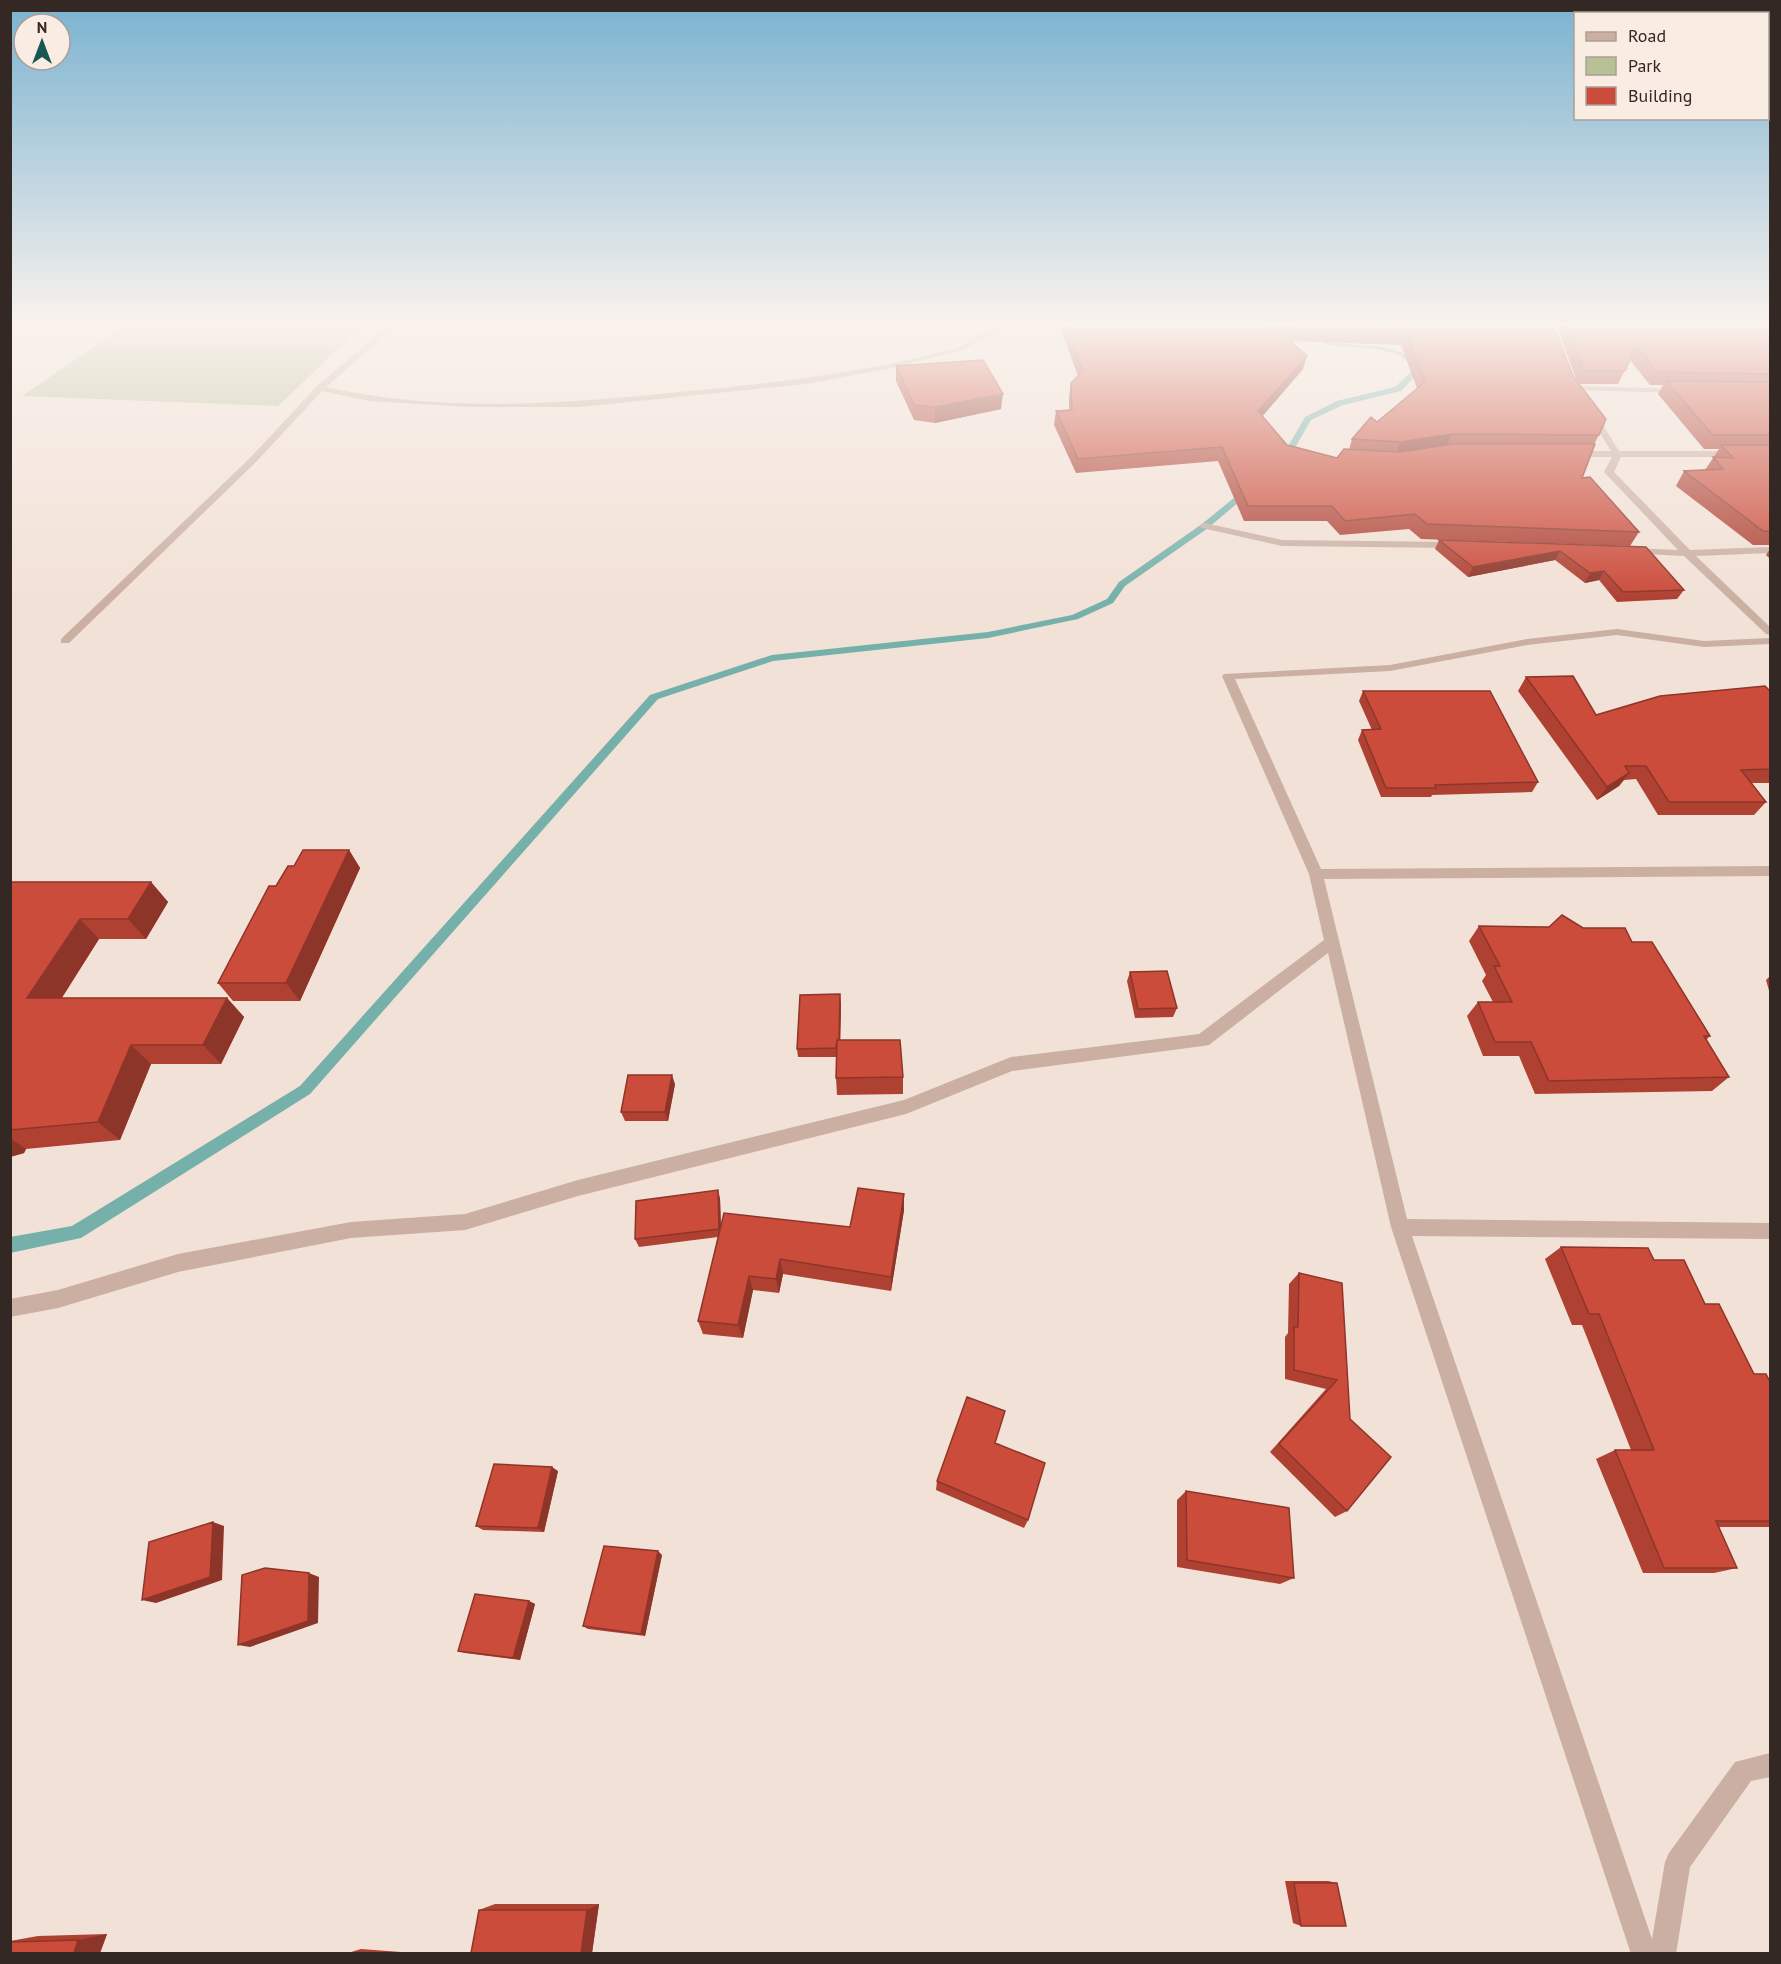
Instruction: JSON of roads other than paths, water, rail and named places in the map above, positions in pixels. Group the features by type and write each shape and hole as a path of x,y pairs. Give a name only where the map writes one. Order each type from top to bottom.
{"street":[{"path":"65,641 252,461 294,416"},
{"path":"1593,416 1617,455"},
{"path":"1560,454 1770,454"},
{"path":"1617,455 1609,472 1687,553 1770,632"},
{"path":"1205,526 1282,543 1470,545"},
{"path":"1620,550 1687,553 1770,550"},
{"path":"1644,1953 1400,1227 1316,874 1228,675 1390,668 1527,642 1617,632 1704,644 1770,641"},
{"path":"1316,874 1770,871"},
{"path":"10,1308 58,1299 178,1263 328,1234 351,1230 465,1222 578,1188 906,1107 1011,1064 1203,1041 1332,942"},
{"path":"1400,1227 1770,1232"},
{"path":"1663,1953 1678,1862 1744,1771 1770,1765"}],"waterway":[{"path":"1284,460 1308,419 1315,416"},
{"path":"10,1245 75,1233 305,1090 654,697 772,658 988,635 1075,617 1110,601 1122,584 1205,526 1249,490"}]}
